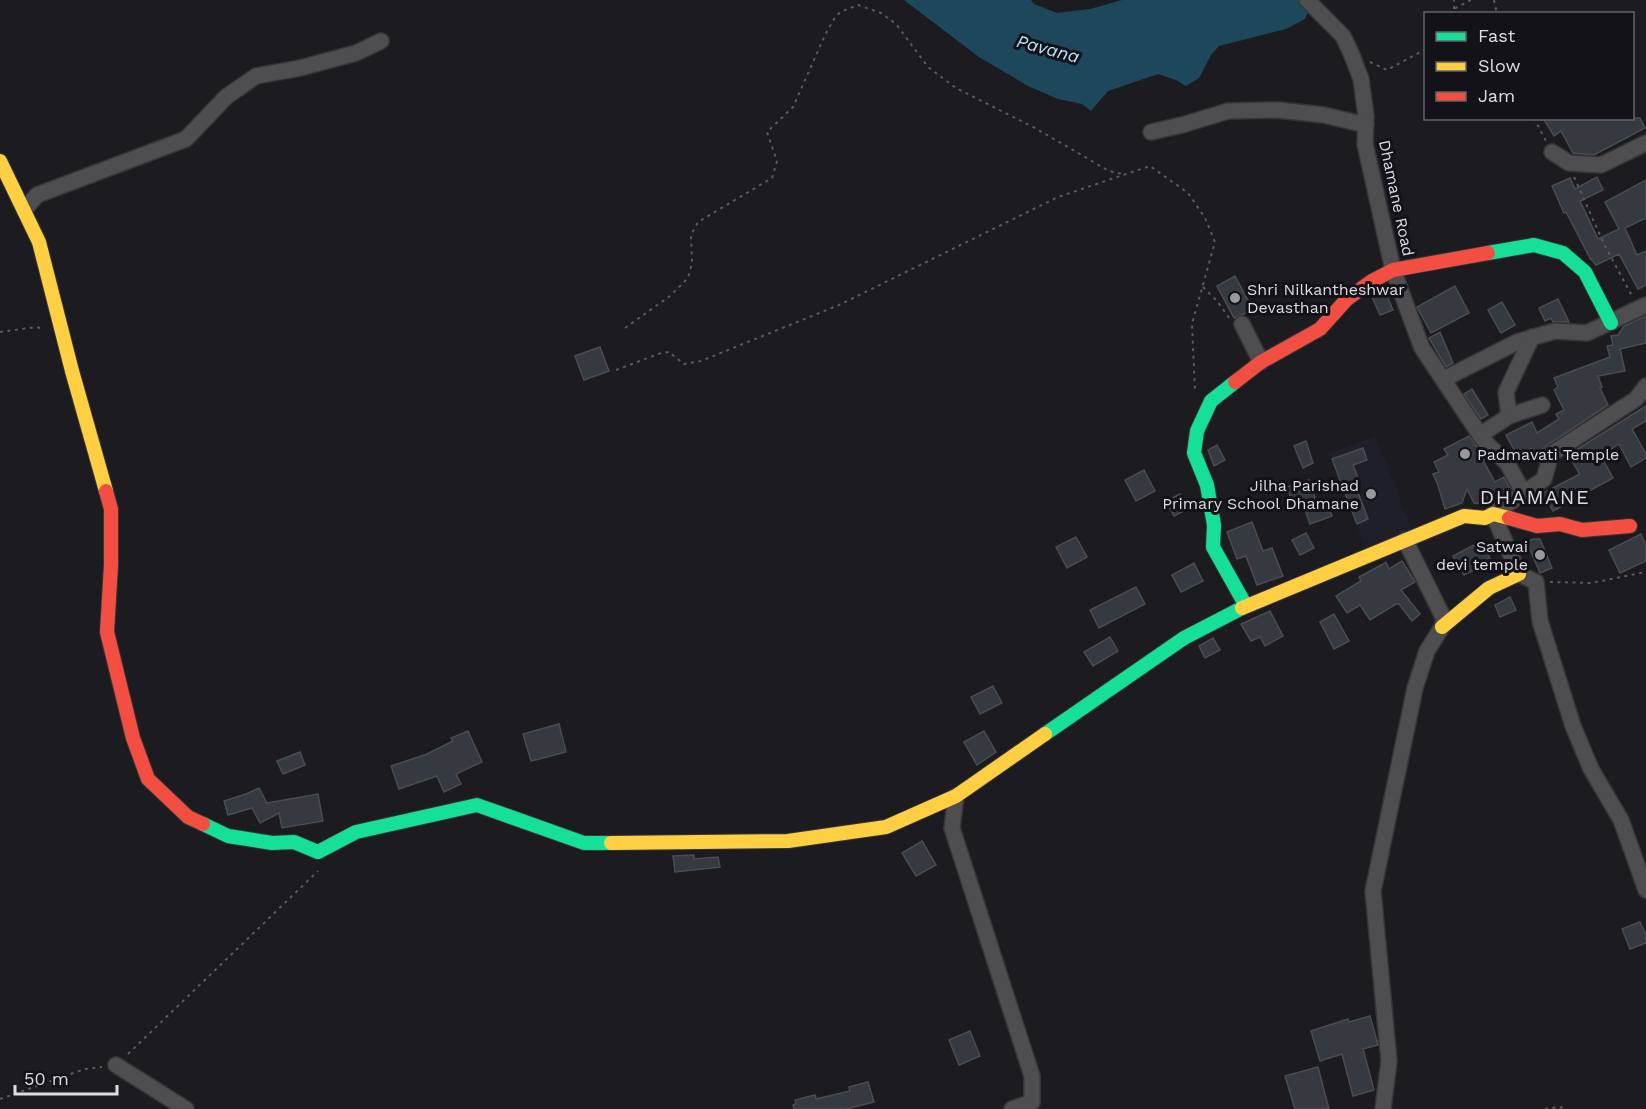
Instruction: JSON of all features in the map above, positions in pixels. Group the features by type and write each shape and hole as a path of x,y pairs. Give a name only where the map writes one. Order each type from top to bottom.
{"street":[{"name":"Dhamane Road","path":"1307,0 1343,36 1361,79 1366,125 1365,144 1393,270 1422,348 1480,435 1508,463 1523,492"},
{"path":"25,209 37,195 186,139 226,97 256,76 300,68 356,53 381,41"},
{"path":"1151,132 1228,111 1278,110 1324,115 1366,125"},
{"path":"1552,152 1569,163 1601,165 1646,143"},
{"path":"0,161 39,242 111,509 111,565 107,632 133,738 148,779 188,817 228,836 272,843 294,842 318,852 356,832 477,805 584,843 788,841 886,827 956,796 1185,638 1246,606 1464,516 1485,518 1494,514 1544,478 1551,454 1636,399 1646,386"},
{"path":"1246,606 1213,547 1214,525 1207,485 1194,453 1197,431 1211,401 1261,362 1320,329 1347,299 1372,281 1393,270 1534,246 1563,253 1585,272 1611,323"},
{"path":"1443,379 1492,353 1532,337 1555,331 1587,333 1642,306"},
{"path":"1242,324 1261,362"},
{"path":"1509,416 1506,392 1532,337"},
{"path":"1480,435 1509,416 1542,405"},
{"path":"1494,514 1537,526 1560,524 1582,530 1630,526"},
{"path":"1494,514 1519,574 1536,582 1540,621 1573,726 1591,769 1621,820 1646,890"},
{"path":"1383,1109 1389,1061 1373,891 1415,688 1427,651 1442,627 1444,619 1405,540"},
{"path":"1442,627 1489,588 1519,574"},
{"path":"956,796 952,828 1032,1076 1032,1102 1012,1109"},
{"path":"116,1065 186,1109"}],"path":[{"path":"1454,0 1454,9"},
{"path":"1452,12 1472,0"},
{"path":"625,328 670,296 688,278 692,263 691,235 698,222 772,178 777,161 767,132 793,107 834,19 840,12 858,5 881,13 896,24 928,67 956,88 1035,128 1109,171 1126,174"},
{"path":"1351,53 1387,70 1424,50"},
{"path":"1535,120 1552,152"},
{"path":"1569,163 1604,244 1642,306"},
{"path":"616,370 661,352 669,352 684,364 701,361 839,305 1058,197 1150,166 1188,194 1205,218 1215,242 1192,324 1195,395"},
{"path":"1203,287 1235,325 1242,324"},
{"path":"0,332 37,327 63,335"},
{"path":"1536,582 1591,583 1646,572"},
{"path":"0,1099 39,1083 85,1069 116,1065 321,868 318,852"},
{"path":"1545,1109 1560,1107 1566,1109"}],"shaded area":[{"name":"Jilha Parishad Primary School Dhamane","path":"1376,436 1413,534 1368,553 1328,454"}],"water":[{"name":"Pavana","path":"904,0 1031,0 1034,4 1057,13 1090,9 1122,0 1313,0 1305,19 1286,29 1219,46 1211,55 1199,78 1186,86 1158,74 1108,91 1091,111 1082,104 1058,99 1028,86 979,57"}],"building":[{"path":"1634,118 1640,118 1645,128 1594,155 1573,153 1561,131 1554,136 1544,120 1634,120"},
{"path":"1597,177 1603,190 1580,201 1598,239 1619,229 1605,202 1646,180 1646,218 1625,228 1637,255 1646,251 1646,285 1638,289 1619,254 1596,265 1590,258 1566,212 1564,213 1552,186 1570,178 1575,189"},
{"name":"Shri Nilkantheshwar Devasthan","path":"1235,276 1253,310 1234,318 1217,286"},
{"path":"1455,286 1469,313 1431,333 1417,307"},
{"path":"1385,291 1393,310 1380,315 1372,297"},
{"path":"1558,299 1569,322 1553,322 1551,318 1545,321 1539,308"},
{"path":"1502,302 1515,325 1501,333 1488,310"},
{"path":"1646,316 1646,343 1620,349 1625,371 1598,376 1602,387 1600,388 1608,405 1535,455 1531,448 1518,457 1506,435 1532,422 1537,433 1559,419 1556,414 1564,410 1554,390 1558,387 1554,378 1610,357 1607,346 1613,345 1611,336 1618,335 1624,326"},
{"path":"1440,332 1453,363 1446,367 1429,338"},
{"path":"600,347 609,371 584,380 575,356"},
{"path":"1472,389 1488,415 1481,419 1464,394"},
{"path":"1646,406 1646,421 1632,429 1646,458 1631,467 1619,444 1601,456 1613,478 1553,511 1543,493 1580,474 1568,455"},
{"path":"1469,436 1485,459 1483,460 1495,482 1504,477 1511,490 1495,501 1482,504 1474,503 1467,489 1462,503 1445,509 1433,474 1439,472 1434,462 1448,455 1444,449"},
{"path":"1306,441 1313,463 1303,468 1294,446"},
{"path":"1217,445 1225,460 1214,466 1208,450"},
{"path":"1363,448 1367,460 1353,465 1359,481 1354,482 1368,519 1357,524 1332,459"},
{"path":"1144,470 1155,491 1136,501 1125,480"},
{"path":"1309,480 1317,503 1326,500 1332,516 1310,524 1302,501 1293,504 1287,487"},
{"path":"1180,494 1188,509 1174,516 1166,501"},
{"path":"1252,522 1263,551 1272,548 1283,576 1257,585 1246,556 1237,559 1227,532"},
{"path":"1306,533 1314,548 1300,555 1292,540"},
{"path":"1641,534 1646,545 1646,561 1620,573 1609,550"},
{"path":"1076,537 1087,557 1067,568 1056,547"},
{"name":"Satwai devi temple","path":"1540,539 1552,568 1540,573 1527,542"},
{"path":"1483,543 1491,561 1464,575 1453,556"},
{"path":"1402,561 1415,582 1401,590 1420,614 1412,621 1399,604 1370,620 1360,605 1347,613 1336,596 1361,581 1359,577 1386,562 1389,569"},
{"path":"1194,563 1203,581 1181,592 1172,575"},
{"path":"1136,587 1145,604 1099,628 1090,610"},
{"path":"1510,597 1516,610 1500,617 1495,605"},
{"path":"1270,611 1283,636 1265,646 1260,637 1251,641 1241,624"},
{"path":"1334,614 1349,641 1334,649 1320,622"},
{"path":"1110,637 1118,651 1093,666 1084,652"},
{"path":"1213,638 1220,650 1205,658 1199,646"},
{"path":"993,686 1002,703 980,714 971,697"},
{"path":"559,724 566,752 531,761 523,734"},
{"path":"468,731 482,762 456,774 461,784 444,792 437,776 399,789 391,766 427,754 453,741 451,738"},
{"path":"984,731 996,752 977,765 964,742"},
{"path":"300,752 305,765 283,774 277,761"},
{"path":"259,788 267,803 318,794 323,821 282,828 279,813 260,823 252,808 228,815 224,801"},
{"path":"922,841 936,865 916,876 902,853"},
{"path":"694,855 694,859 718,857 720,867 675,872 673,856"},
{"path":"1640,922 1646,935 1646,943 1630,949 1622,929"},
{"path":"1370,1016 1378,1045 1363,1049 1374,1090 1353,1096 1342,1054 1320,1061 1311,1031 1348,1019 1349,1022"},
{"path":"970,1031 980,1056 959,1065 949,1040"},
{"path":"1318,1067 1329,1109 1295,1109 1285,1076"},
{"path":"868,1082 874,1102 846,1109 794,1109 795,1100 815,1095 816,1099 850,1091 849,1087"}],"traffic: fast":[{"path":"1488,253 1534,245 1563,253 1585,272 1611,323"},
{"path":"1235,382 1211,401 1197,431 1194,453 1207,485 1214,525 1213,547 1246,606"},
{"path":"1045,734 1184,638 1242,608"},
{"path":"203,824 228,836 272,843 294,842 318,852 356,832 477,805 584,843 611,843"}],"traffic: slow":[{"path":"0,161 39,242 106,491"},
{"path":"1242,608 1464,516 1485,518 1493,514 1509,518"},
{"path":"1442,627 1489,588 1519,574"},
{"path":"611,843 788,841 886,827 956,796 1045,734"}],"traffic: jam":[{"path":"1235,382 1261,362 1320,329 1347,299 1372,281 1393,270 1488,253"},
{"path":"106,491 111,509 111,565 107,632 133,738 148,779 188,817 203,824"},
{"path":"1509,518 1537,526 1560,524 1582,530 1630,526"}],"place":[{"name":"Shri Nilkantheshwar Devasthan","path":"1235,298"},
{"name":"Padmavati Temple","path":"1465,454"},
{"name":"Jilha Parishad Primary School Dhamane","path":"1371,494"},
{"name":"Satwai devi temple","path":"1540,555"}],"district":[{"name":"DHAMANE","path":"1535,497"}]}
